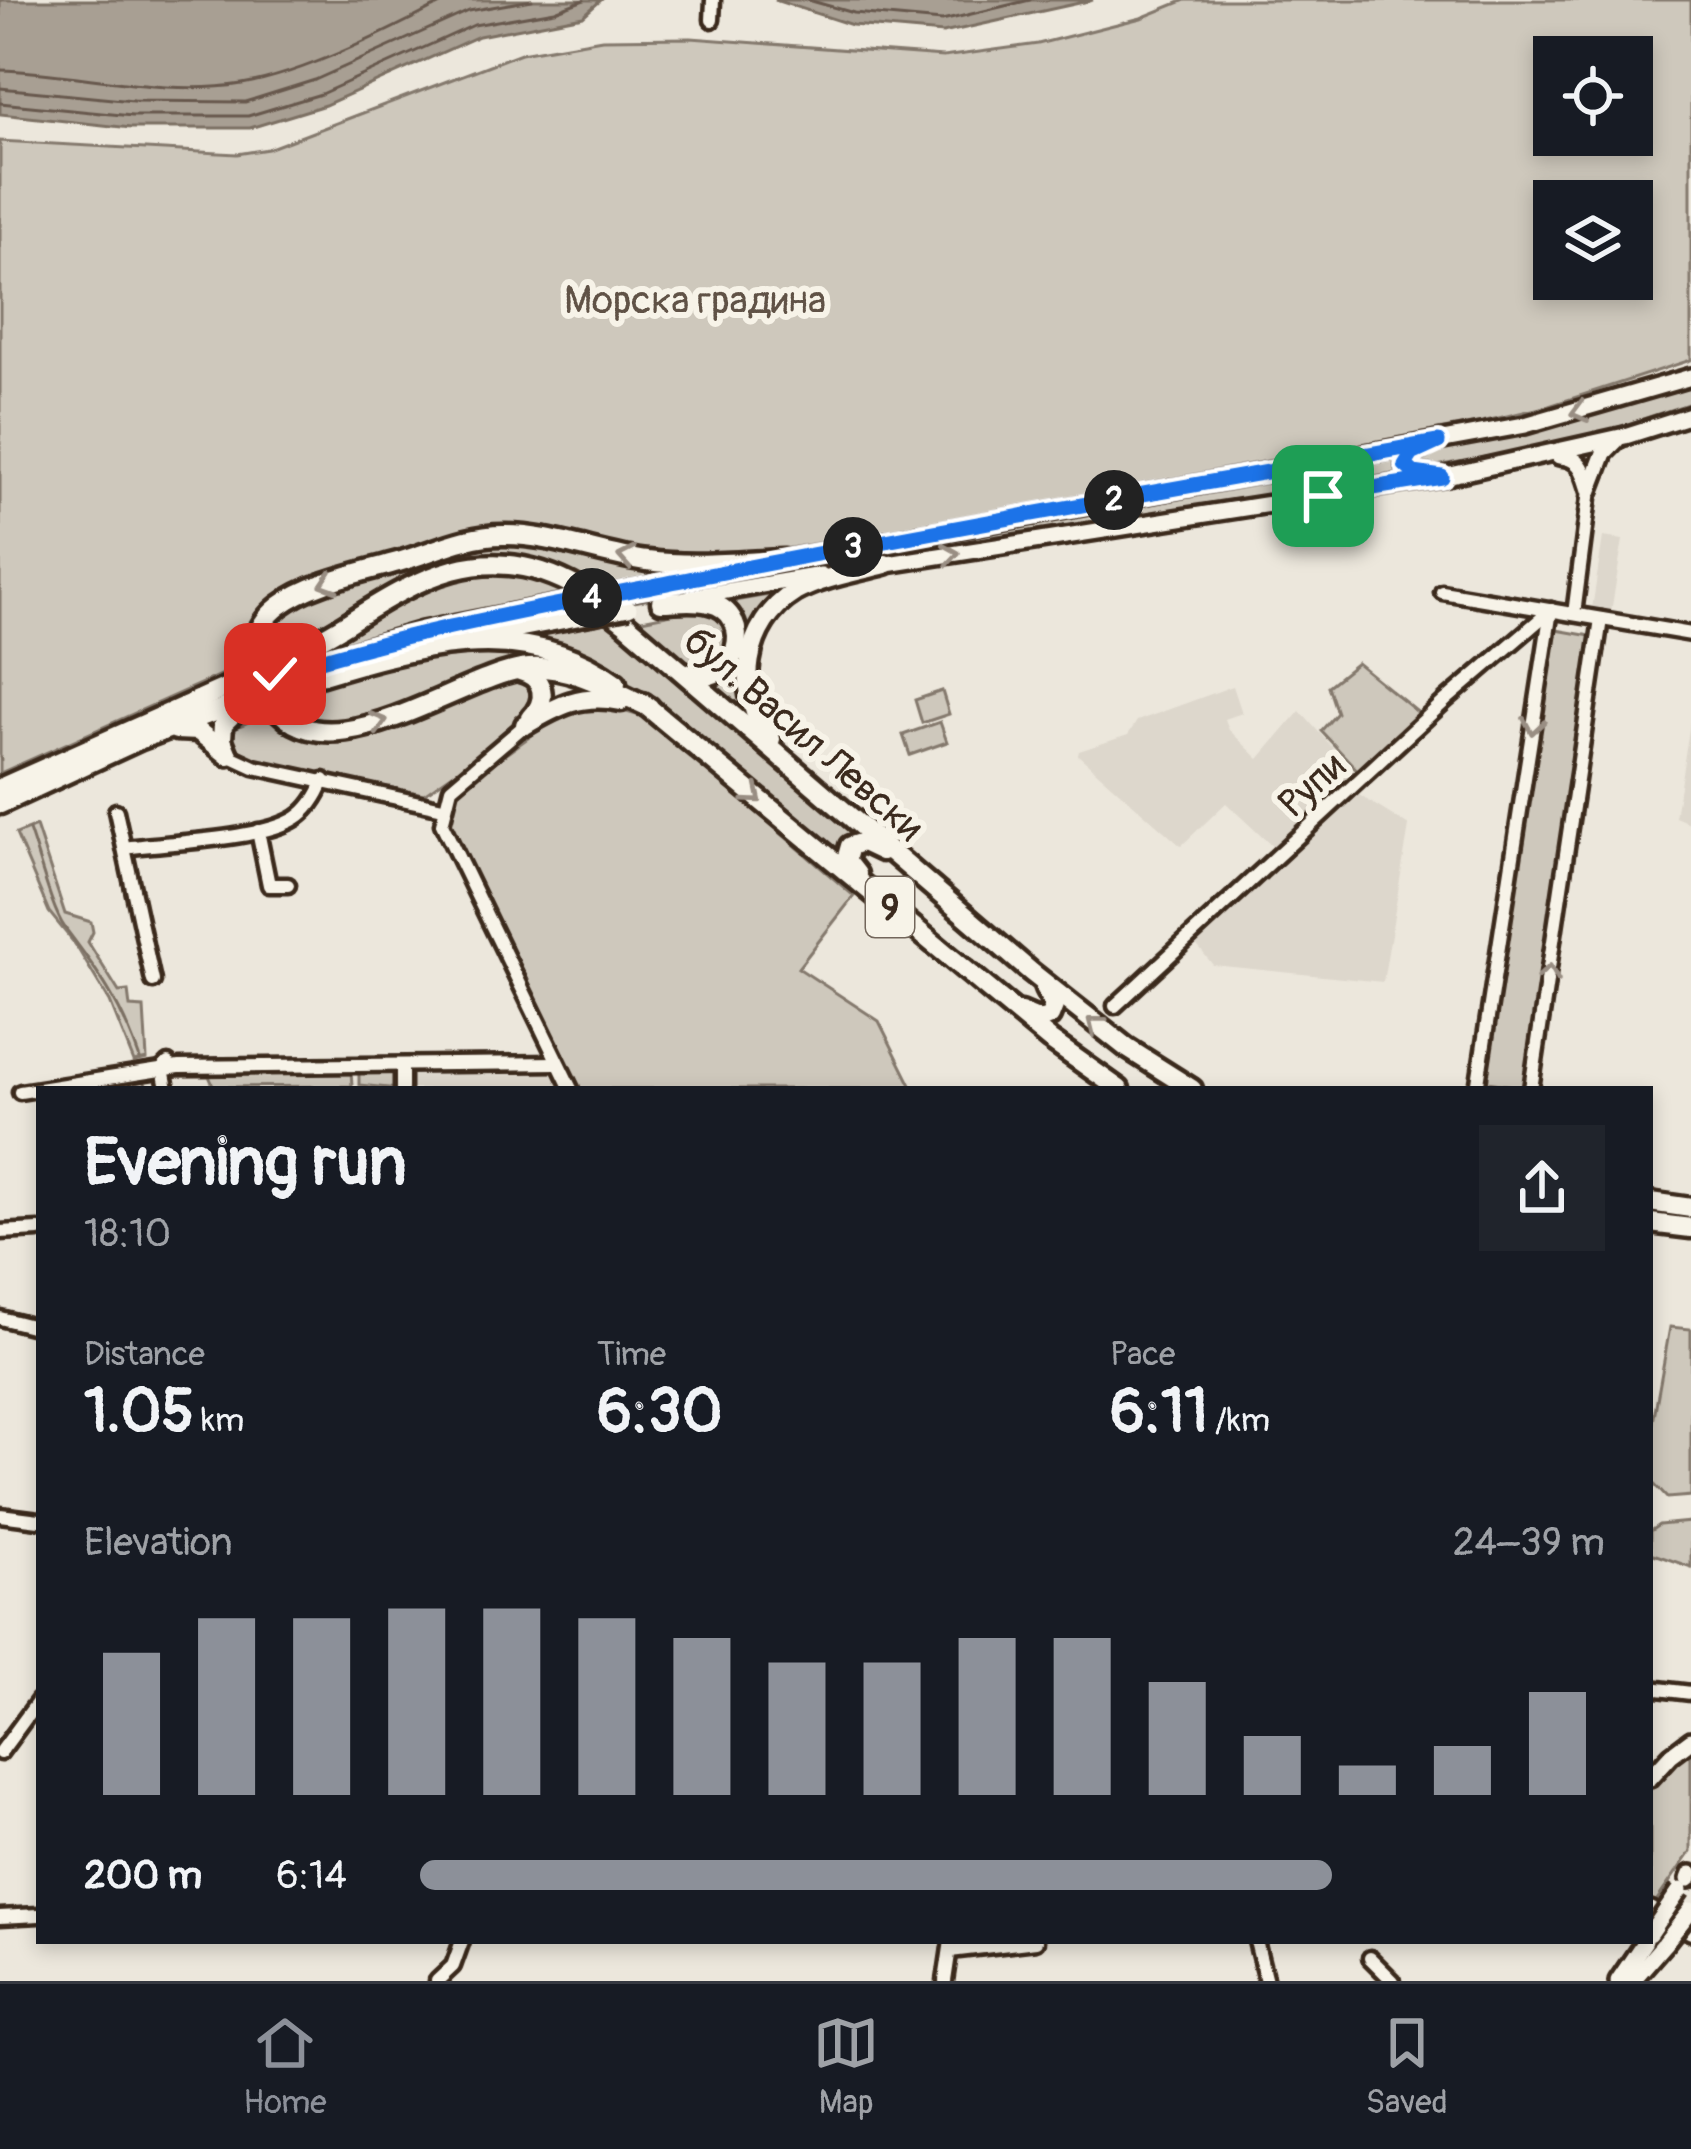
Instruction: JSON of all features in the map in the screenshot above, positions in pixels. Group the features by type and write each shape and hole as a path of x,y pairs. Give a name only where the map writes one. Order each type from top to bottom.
{"highway":[{"path":"657,714 571,672 549,668 486,678 397,717 343,730 316,729 294,722 269,697 255,648 265,620 297,593 476,537 517,535 683,565 784,560"},
{"path":"439,548 508,566"},
{"path":"798,770 755,714 748,685 752,646 766,618 798,591 885,564"},
{"name":"бул. Васил Левски","path":"276,676 428,576 453,568 508,566 549,574 581,590 681,672 1031,972 1127,1048 1187,1086"},
{"path":"661,602 715,604 735,628 736,648 724,668 703,676 681,672"},
{"name":"бул. Васил Левски","path":"405,652 505,642 551,648 591,665 657,714 1096,1077 1113,1086"},
{"name":"9","path":"0,804 276,676 405,652"},
{"path":"516,670 535,677 542,692 540,708 525,724"},
{"path":"228,755 223,724 246,688"},
{"name":"9","path":"0,788 210,697 246,688"},
{"path":"525,724 562,703 589,697 624,701 657,714"},
{"path":"141,739 193,729 228,755"},
{"path":"878,898 848,864 850,846 866,842 907,865"},
{"path":"1011,1007 1040,1020 1053,1011 1053,999 1031,972"},
{"path":"1653,1202 1691,1208"},
{"path":"1653,1222 1691,1228"}],"main road":[{"path":"276,676 422,631 1438,442 1582,411 1691,377"},
{"path":"405,652 885,564 1442,477 1625,436 1691,416"},
{"path":"1590,490 1604,452 1625,436"},
{"path":"1438,442 1412,454 1405,465 1414,473 1442,477"},
{"path":"1538,457 1574,458 1590,490"},
{"path":"1653,1775 1690,1742"},
{"path":"1653,1938 1688,1880"},
{"path":"1653,1938 1691,1910"},
{"path":"1653,1911 1691,1930"},
{"path":"1618,1981 1648,1944"},
{"path":"1632,1981 1650,1944"}],"street":[{"path":"712,20 713,0"},
{"path":"1574,614 1590,490"},
{"path":"1442,592 1691,634"},
{"path":"1477,1086 1551,610"},
{"name":"Рупи","path":"1115,1006 1446,700 1551,610"},
{"path":"1532,1086 1601,619"},
{"path":"525,724 451,788 442,824 569,1086"},
{"path":"228,755 254,766 443,808"},
{"path":"125,848 258,831 295,819 316,800 324,780"},
{"path":"116,811 153,981"},
{"path":"258,831 268,883 274,888 288,885"},
{"path":"520,1064 540,1043 540,1028"},
{"path":"73,1086 168,1063 557,1063"},
{"path":"167,1086 168,1063"},
{"path":"402,1066 402,1086"},
{"path":"20,1092 36,1090"},
{"path":"0,1232 36,1230"},
{"path":"0,1318 36,1327"},
{"path":"0,1515 36,1520"},
{"path":"1653,1688 1690,1693"},
{"path":"0,1753 36,1704"},
{"path":"0,1917 36,1916"},
{"path":"437,1981 453,1966 461,1944"},
{"path":"945,1981 950,1946 984,1944"},
{"path":"1257,1944 1266,1981"},
{"path":"1370,1958 1393,1981"}],"shaded area":[{"path":"1603,537 1623,540 1611,612 1592,609"},
{"path":"1233,686 1242,713 1225,719 1229,730 1259,759 1300,711 1354,772 1273,847 1226,803 1181,846 1078,755 1128,735 1137,721"},
{"path":"1691,717 1691,824 1675,817"},
{"path":"1359,795 1409,826 1383,982 1213,965 1195,943"},
{"path":"555,1070 563,1086 407,1086 407,1073"}],"green space":[{"name":"Морска градина","path":"1185,0 1691,0 1691,360 1549,406 1482,422 746,556 669,557 525,530 293,590 249,662 0,773 0,141 237,154 268,149 521,53 602,39 691,38 943,57 1038,44 1141,18"},
{"path":"1691,385 1691,403 1616,428 1539,447 1426,468 1412,466 1418,454 1551,427"},
{"path":"1397,455 1400,478 743,582 454,635 134,733 229,695 394,644 747,572"},
{"path":"507,542 701,571 590,591 522,561 464,552"},
{"path":"447,555 326,627 263,657 267,624 297,599"},
{"path":"470,572 518,574 571,594 433,623 319,654 407,594"},
{"path":"786,592 745,654 723,603"},
{"path":"709,608 729,625 725,663 694,673 631,622"},
{"path":"609,622 863,836 841,864 606,669 573,649 526,636"},
{"path":"1551,629 1596,637 1528,1086 1481,1081"},
{"path":"506,647 559,663 389,717 317,727 277,701 304,693 304,689 428,655"},
{"path":"1357,663 1426,719 1363,776 1321,731 1337,713 1328,686"},
{"path":"740,664 757,729 703,681"},
{"path":"508,675 533,683 533,710 496,744 424,794 247,760 237,756 228,737 239,726 269,713 285,728 318,742 360,736"},
{"path":"942,691 949,714 922,723 915,700"},
{"path":"603,705 647,718 854,896 798,968 879,1021 912,1086 577,1086 448,820 452,793 565,711"},
{"path":"940,722 947,742 910,755 903,735"},
{"path":"36,826 65,914 91,922 88,942 119,992 128,991 130,1007 144,1008 147,1059 134,1062 110,1002 49,912 16,834"},
{"path":"351,1071 352,1086 214,1086 209,1076 178,1073"},
{"path":"359,1071 397,1071 398,1086 359,1085"},
{"path":"1670,1327 1691,1329 1691,1496 1667,1498 1653,1483 1653,1422"},
{"path":"1691,1522 1691,1567 1653,1554 1653,1529"},
{"path":"1691,1742 1691,1851 1653,1906 1653,1775"}],"water":[{"path":"0,0 601,0 583,16 479,36 325,105 250,128 131,128 0,114"},
{"path":"775,0 1093,0 943,33 852,25"}],"waterway":[{"path":"29,830 60,920 109,990 140,1059"},
{"path":"144,1080 146,1086"}],"route":[{"path":"275,674 422,631 867,544 1438,442 1412,454 1405,465 1409,472 1442,477 1323,496"}]}
